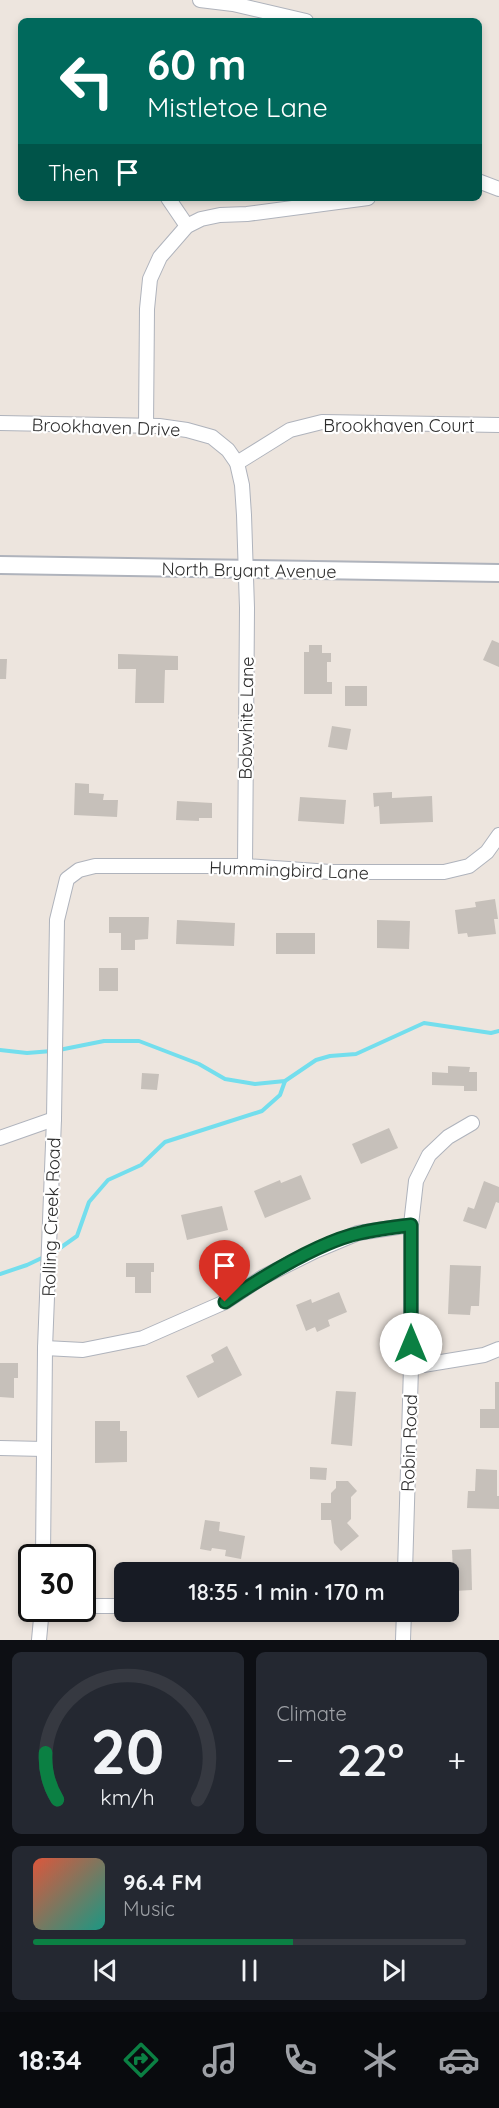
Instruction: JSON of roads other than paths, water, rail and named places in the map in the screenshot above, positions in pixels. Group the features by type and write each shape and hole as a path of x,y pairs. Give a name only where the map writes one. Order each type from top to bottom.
{"street":[{"path":"200,0 233,4 293,18"},
{"path":"482,183 499,189"},
{"path":"170,201 187,226"},
{"path":"146,426 147,309 150,279 160,257 187,226 201,219 345,201"},
{"name":"Brookhaven Court","path":"237,464 290,430 322,422 499,425"},
{"name":"Brookhaven Drive","path":"0,423 146,426 187,430 212,437 228,450 237,464"},
{"path":"237,464 242,485 245,570"},
{"name":"North Bryant Avenue","path":"0,566 499,573"},
{"name":"Bobwhite Lane","path":"244,866 245,570"},
{"name":"Hummingbird Lane","path":"67,879 79,870 95,866 244,866 330,872 444,872 469,866 487,852 499,835"},
{"name":"Rolling Creek Road","path":"43,1544 45,1348 54,1119 57,920 67,879"},
{"path":"0,1138 54,1119"},
{"name":"Robin Road","path":"405,1562 411,1367 411,1225 416,1181 429,1155 448,1137 472,1123"},
{"path":"45,1348 83,1350 143,1338 225,1302 263,1277 325,1246 358,1233 411,1225"},
{"path":"411,1367 484,1355 499,1349"},
{"path":"0,1448 44,1449"},
{"path":"96,1606 114,1606"},
{"path":"39,1640 41,1622"},
{"path":"403,1640 404,1622"}],"waterway":[{"path":"59,1050 104,1041 139,1041 199,1064 225,1079 255,1084 285,1081 316,1060 330,1056 356,1054 424,1023 491,1033 499,1031"},
{"path":"0,1050 27,1053 52,1051"},
{"path":"53,1253 77,1236 89,1202 108,1180 141,1165 165,1142 262,1111 280,1095 285,1081"},
{"path":"0,1274 46,1256"}]}
